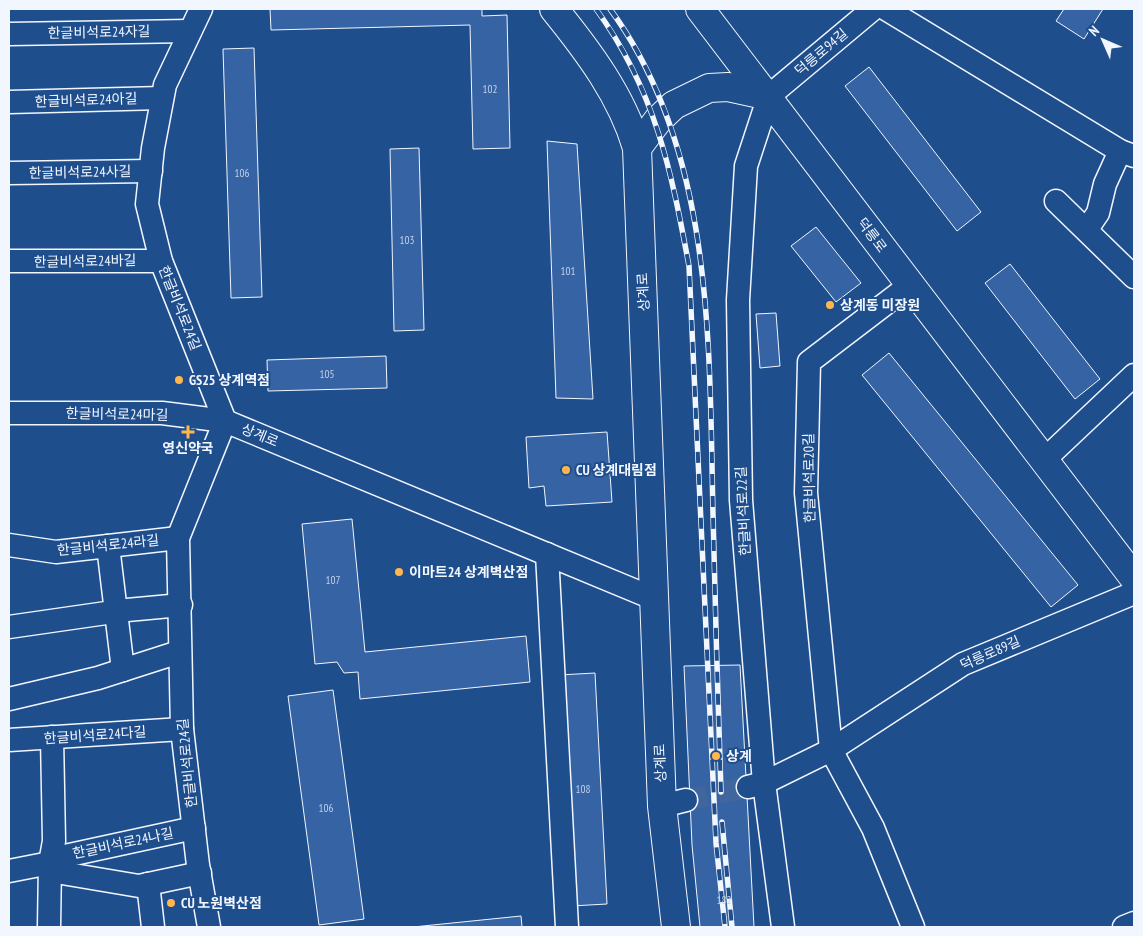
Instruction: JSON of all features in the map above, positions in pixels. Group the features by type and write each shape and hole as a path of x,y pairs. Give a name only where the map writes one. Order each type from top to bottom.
{"main road":[{"name":"상계로","path":"554,9 610,86 632,128 638,148 655,599 674,803 676,927"},
{"name":"덕릉로","path":"700,9 769,96 1043,461 1134,578"},
{"path":"638,148 658,120 674,105 709,88 728,87 769,96"}],"street":[{"name":"한글비석로24길","path":"201,9 165,85 147,204 161,261 225,421 178,538 182,729 200,873 209,927"},
{"name":"덕릉로94길","path":"769,96 873,9"},
{"path":"886,9 1127,153 1105,184 1098,213 1087,229"},
{"name":"한글비석로24자길","path":"9,34 190,31"},
{"name":"한글비석로22길","path":"769,96 746,166 738,300 741,500 756,785 783,927"},
{"name":"한글비석로24아길","path":"9,102 162,98"},
{"name":"한글비석로24사길","path":"9,173 151,170"},
{"path":"1056,201 1087,229 1134,277"},
{"name":"한글비석로24바길","path":"9,262 161,261"},
{"name":"한글비석로20길","path":"910,285 810,362 806,493 831,750 873,828 912,927"},
{"path":"1043,461 1134,375"},
{"name":"한글비석로24마길","path":"9,413 162,413 225,421"},
{"name":"상계로","path":"225,421 655,599"},
{"name":"한글비석로24라길","path":"9,545 56,552 178,538"},
{"path":"108,546 123,670"},
{"path":"547,554 568,927"},
{"name":"덕릉로89길","path":"831,750 963,664 1134,593"},
{"path":"9,627 180,605"},
{"path":"9,699 98,678 179,652"},
{"name":"한글비석로24다길","path":"9,740 182,729"},
{"name":"한글비석로24나길","path":"51,864 54,842 52,737"},
{"path":"756,785 831,750"},
{"name":"한글비석로24나길","path":"9,871 51,864 194,828"},
{"path":"49,927 51,864 139,886 200,873"},
{"path":"148,884 152,927"},
{"path":"1124,927 1134,923"}],"building":[{"path":"270,9 482,9 482,16 507,15 510,148 473,149 470,25 271,30"},
{"path":"1064,9 1103,9 1084,39 1056,21"},
{"path":"254,48 262,297 231,298 223,49"},
{"path":"869,67 981,212 957,231 845,86"},
{"path":"547,141 577,144 593,399 556,398"},
{"path":"419,148 424,330 394,331 390,149"},
{"path":"816,227 861,283 836,302 791,246"},
{"path":"1010,264 1100,379 1075,399 985,283"},
{"path":"776,313 780,366 760,368 756,314"},
{"path":"889,353 1078,585 1051,607 862,375"},
{"path":"386,356 387,388 268,391 267,360"},
{"path":"607,432 612,502 546,506 544,486 529,488 526,437"},
{"path":"352,519 365,652 526,636 530,682 360,699 358,672 344,673 337,662 315,664 302,524"},
{"name":"상계","path":"740,665 754,927 700,927 692,845 684,666"},
{"path":"595,673 607,904 571,906 559,675"},
{"path":"333,690 364,919 319,925 288,696"},
{"path":"521,916 522,927 413,927"}],"tunnel":[{"path":"686,800 748,787"}],"railway":[{"path":"596,9 616,39 647,100 667,163 689,266 716,843 725,927"},
{"path":"610,9 644,65 670,124 688,187 699,252 710,384 721,792"},
{"path":"722,822 732,927"}],"place":[{"name":"상계동 미장원","path":"830,305"},
{"name":"GS25 상계역점","path":"179,380"},
{"name":"영신약국","path":"188,432"},
{"name":"CU 상계대림점","path":"566,470"},
{"name":"이마트24 상계벽산점","path":"399,572"},
{"name":"상계","path":"716,756"},
{"name":"CU 노원벽산점","path":"171,903"}]}
